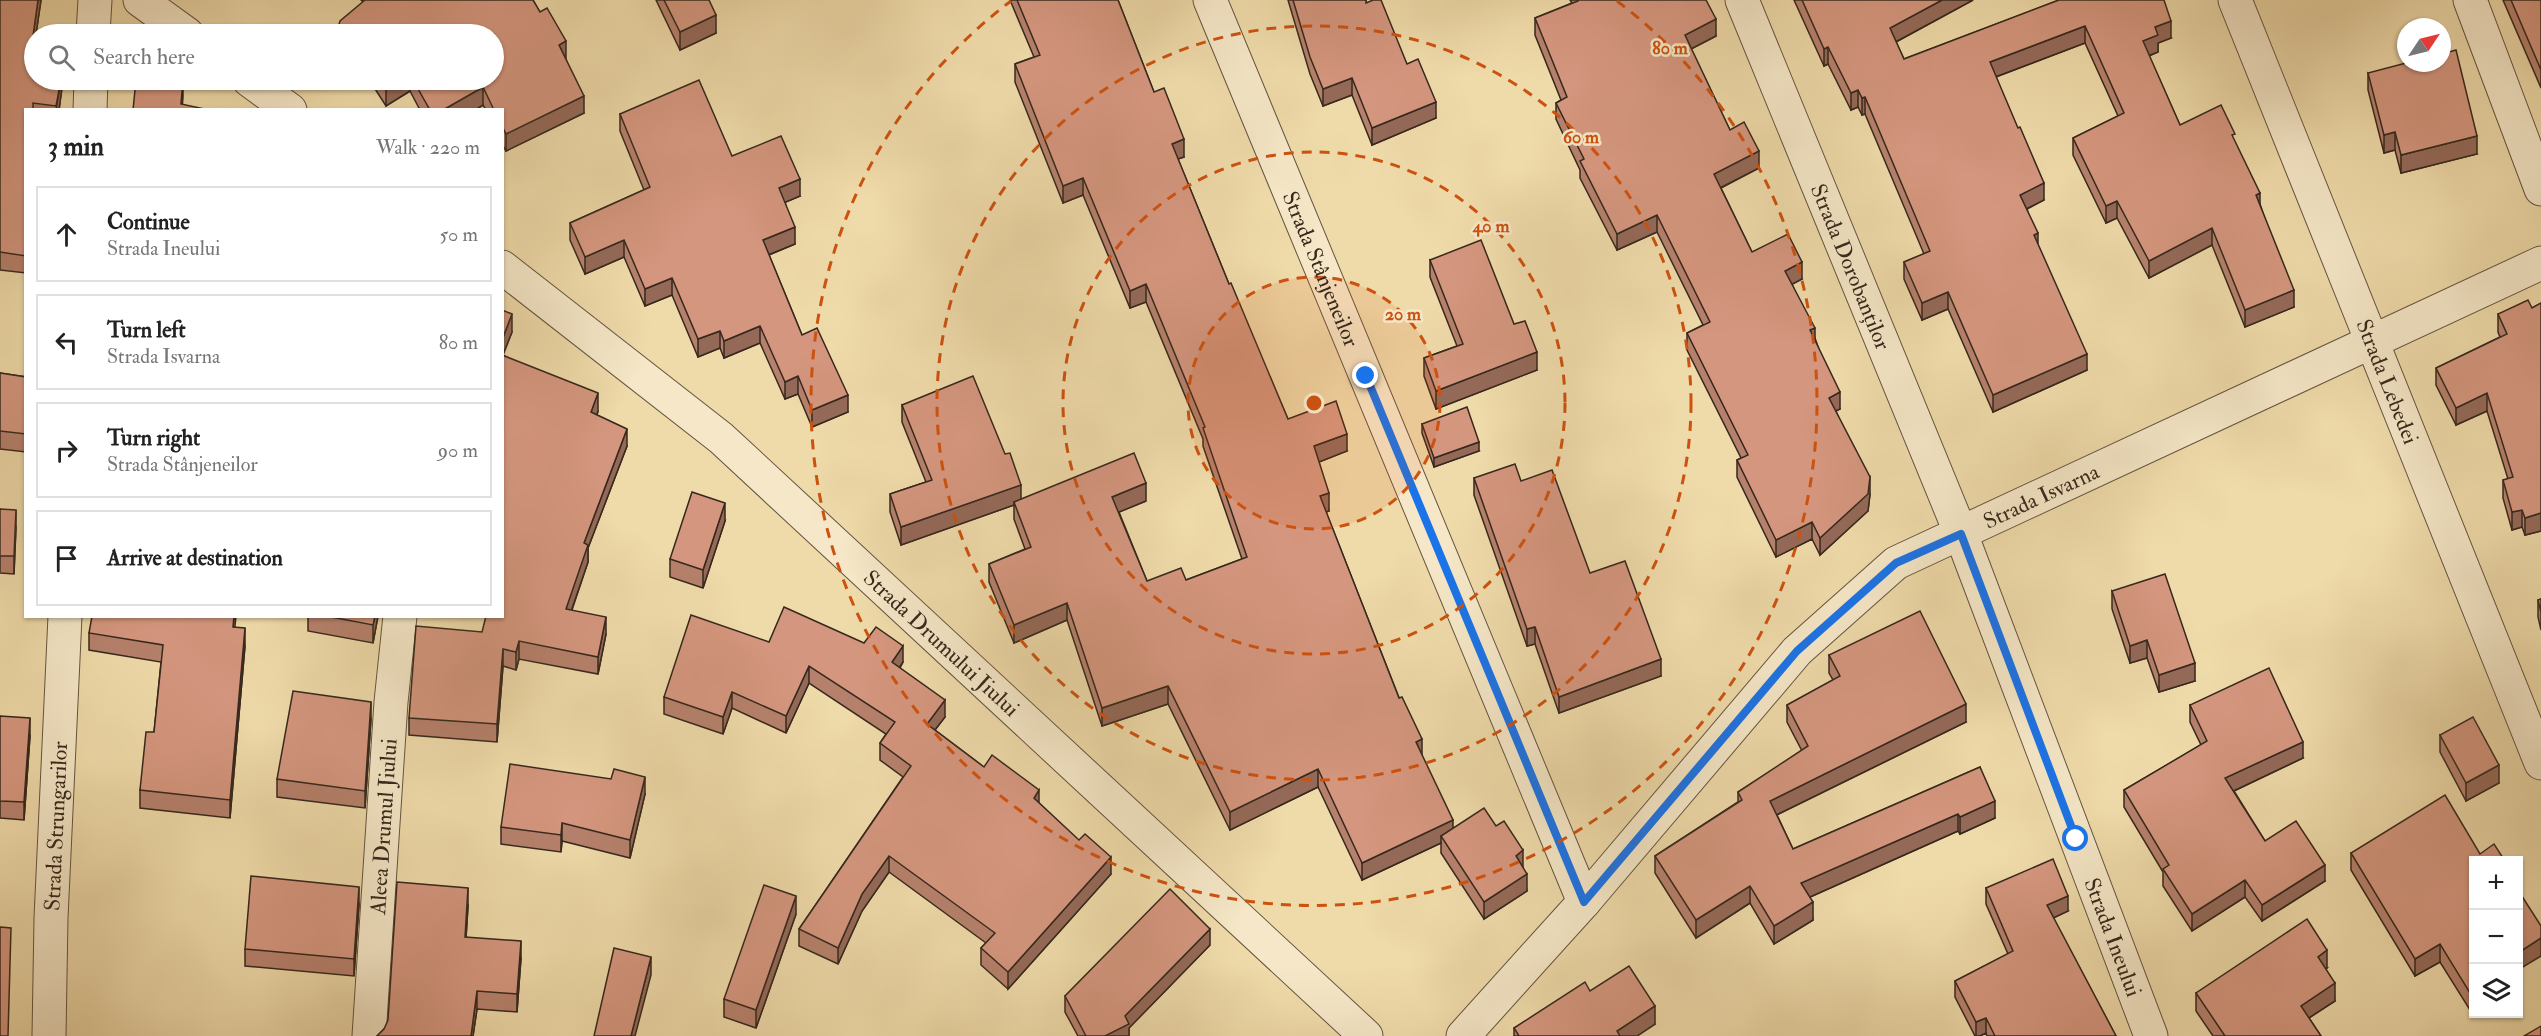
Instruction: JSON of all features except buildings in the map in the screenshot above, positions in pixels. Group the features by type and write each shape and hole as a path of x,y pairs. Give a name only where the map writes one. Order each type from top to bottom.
{"street":[{"path":"94,24 95,0"},
{"path":"140,0 174,24"},
{"name":"Strada Stânjeneilor","path":"1210,0 1584,902"},
{"name":"Strada Dorobanților","path":"1742,0 1961,534"},
{"name":"Strada Lebedei","path":"2235,0 2541,763"},
{"path":"2470,0 2541,189"},
{"path":"90,108 91,90"},
{"path":"263,90 287,108"},
{"name":"Strada Isvarna","path":"1464,1036 1584,902 1797,651 1896,563 2541,263"},
{"name":"Strada Drumului Jiului","path":"504,269 721,438 1366,1036"},
{"name":"Strada Ineului","path":"1961,534 2151,1036"},
{"name":"Strada Strungarilor","path":"49,1036 51,918 65,618"},
{"name":"Aleea Drumul Jiului","path":"369,1036 390,714 400,618"}],"route":[{"path":"1366,376 1584,902 1797,651 1896,563 1961,534 2076,839"}]}
